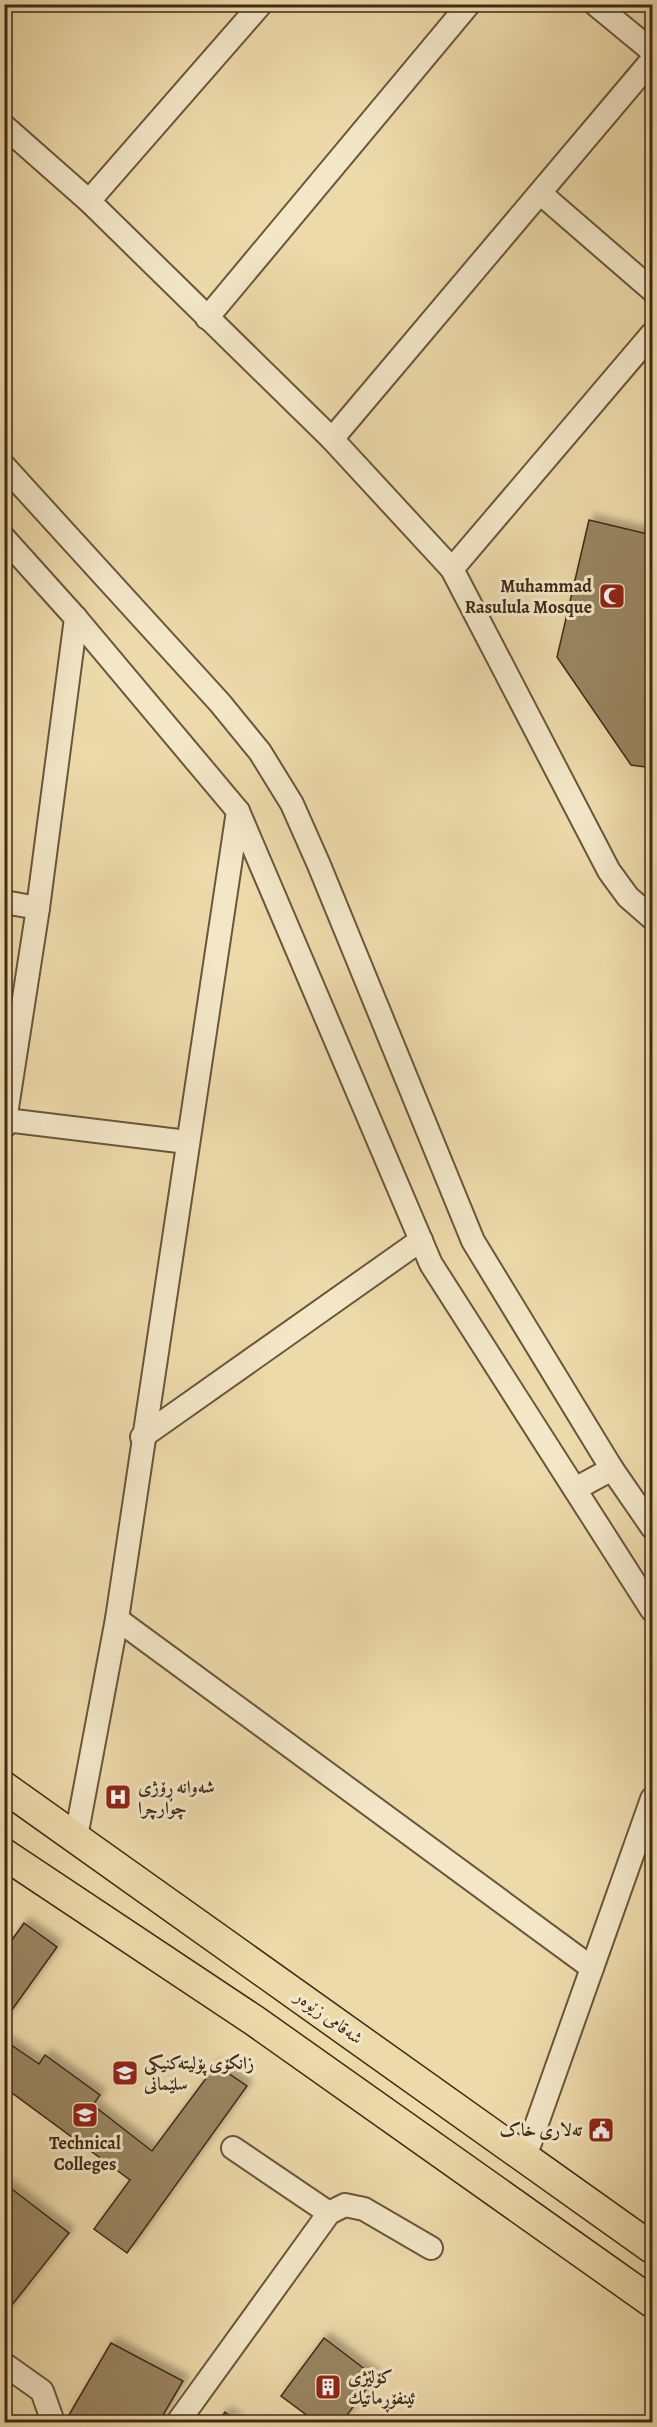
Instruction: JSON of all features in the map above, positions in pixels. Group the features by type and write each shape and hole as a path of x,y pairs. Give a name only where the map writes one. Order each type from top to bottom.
{"main road":[{"name":"شەقامی زێوەر","path":"4,1787 652,2248"},
{"path":"4,1854 255,2021 652,2302"}],"street":[{"path":"89,201 261,4"},
{"path":"207,318 469,4"},
{"path":"595,4 652,51"},
{"path":"332,439 652,60"},
{"path":"4,126 89,201 332,439 452,569 609,871 628,897 652,918"},
{"path":"540,193 652,290"},
{"path":"452,569 652,334"},
{"path":"4,465 220,703 260,752 292,804 473,1241 612,1468 652,1527"},
{"path":"4,538 76,618 238,811 431,1264 652,1610"},
{"path":"76,618 38,908 5,1124 188,1142"},
{"path":"76,1837 117,1619 142,1437 238,811"},
{"path":"4,902 38,908"},
{"path":"142,1437 421,1240"},
{"path":"575,1489 612,1468"},
{"path":"117,1619 592,1968"},
{"path":"525,2157 652,1799"},
{"path":"233,2148 329,2213"},
{"path":"178,2422 329,2213 345,2205 364,2209 431,2248"},
{"path":"4,2364 42,2391 53,2422"}],"building":[{"name":"Muhammad Rasulula Mosque","path":"589,520 652,535 652,768 631,765 557,657"},
{"path":"24,1923 57,1947 4,2021 4,1951"},
{"path":"4,2040 39,2064 45,2055 100,2095 93,2105 152,2151 216,2065 247,2086 127,2253 94,2229 130,2180 4,2087"},
{"path":"4,2183 69,2233 4,2315"},
{"name":"کۆلێژی ئینفۆڕماتیك","path":"324,2338 375,2377 342,2422 316,2422 281,2396"},
{"path":"111,2343 183,2381 159,2422 71,2422 66,2420"},
{"path":"225,2412 239,2422 218,2422"}],"place":[{"name":"Muhammad Rasulula Mosque","path":"612,596"},
{"name":"شەوانە ڕۆژی چوارچرا","path":"118,1797"},
{"name":"زانکۆی پۆلیتەکنیکی سلێمانی","path":"125,2073"},
{"name":"Technical Colleges","path":"85,2115"},
{"name":"تەلاری خاک","path":"601,2130"},
{"name":"کۆلێژی ئینفۆڕماتیك","path":"328,2387"}]}
